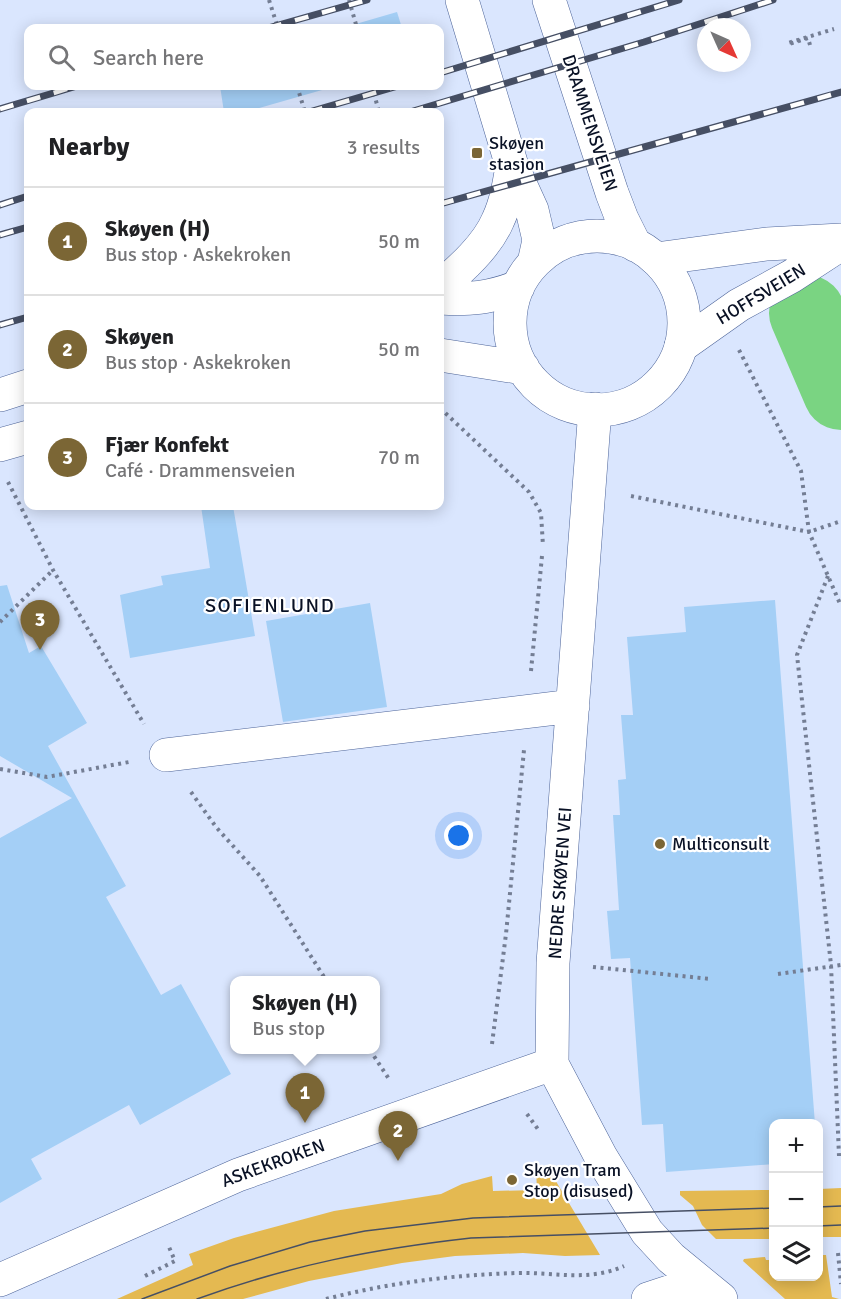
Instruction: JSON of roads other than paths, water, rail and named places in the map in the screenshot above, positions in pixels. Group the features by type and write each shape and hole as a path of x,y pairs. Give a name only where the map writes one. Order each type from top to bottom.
{"street":[{"path":"444,298 468,300 493,297 526,275 551,249 571,240 592,236 614,237 645,252 671,278 681,299 684,322 681,346 672,367 658,385 639,398 618,407 595,409 573,406 553,398 536,385 523,368 514,350 510,328 511,307 526,275 538,240 532,210 512,166 462,0"},
{"name":"DRAMMENSVEIEN","path":"549,0 612,193 622,219 645,252"},
{"path":"444,284 480,247 497,223 507,197 512,166"},
{"name":"HOFFSVEIEN","path":"645,252 841,242"},
{"name":"HOFFSVEIEN","path":"681,346 739,305 792,276 841,242"},
{"path":"444,356 523,368"},
{"path":"0,395 24,387"},
{"name":"NEDRE SKØYEN VEI","path":"595,409 553,963 552,1064 601,1157 647,1232 671,1258 710,1290"},
{"path":"0,445 24,438"},
{"path":"166,756 573,706"},
{"name":"ASKEKROKEN","path":"0,1280 238,1175 552,1064"},
{"path":"648,1299 710,1290"}],"waterway":[{"path":"807,313 841,392"}],"tram line":[{"path":"823,1207 841,1206"},
{"path":"142,1299 230,1266 310,1242 365,1231 473,1218 769,1208"},
{"path":"823,1226 841,1225"},
{"path":"197,1299 266,1277 332,1260 435,1242 471,1238 769,1228"}],"railway":[{"path":"282,24 367,0"},
{"path":"444,72 679,0"},
{"path":"423,108 644,42 773,0"},
{"path":"0,109 64,90"},
{"path":"323,108 384,90"},
{"path":"444,203 841,92"},
{"path":"0,205 24,197"},
{"path":"0,235 24,228"},
{"path":"0,325 24,318"}],"place":[{"name":"Skøyen stasjon","path":"477,153"},
{"name":"Fjær Konfekt","path":"40,650"},
{"name":"Multiconsult","path":"660,844"},
{"name":"Skøyen (H)","path":"305,1123"},
{"name":"Skøyen","path":"398,1161"},
{"name":"Skøyen Tram Stop (disused)","path":"512,1180"}],"district":[{"name":"SOFIENLUND","path":"270,605"}]}
